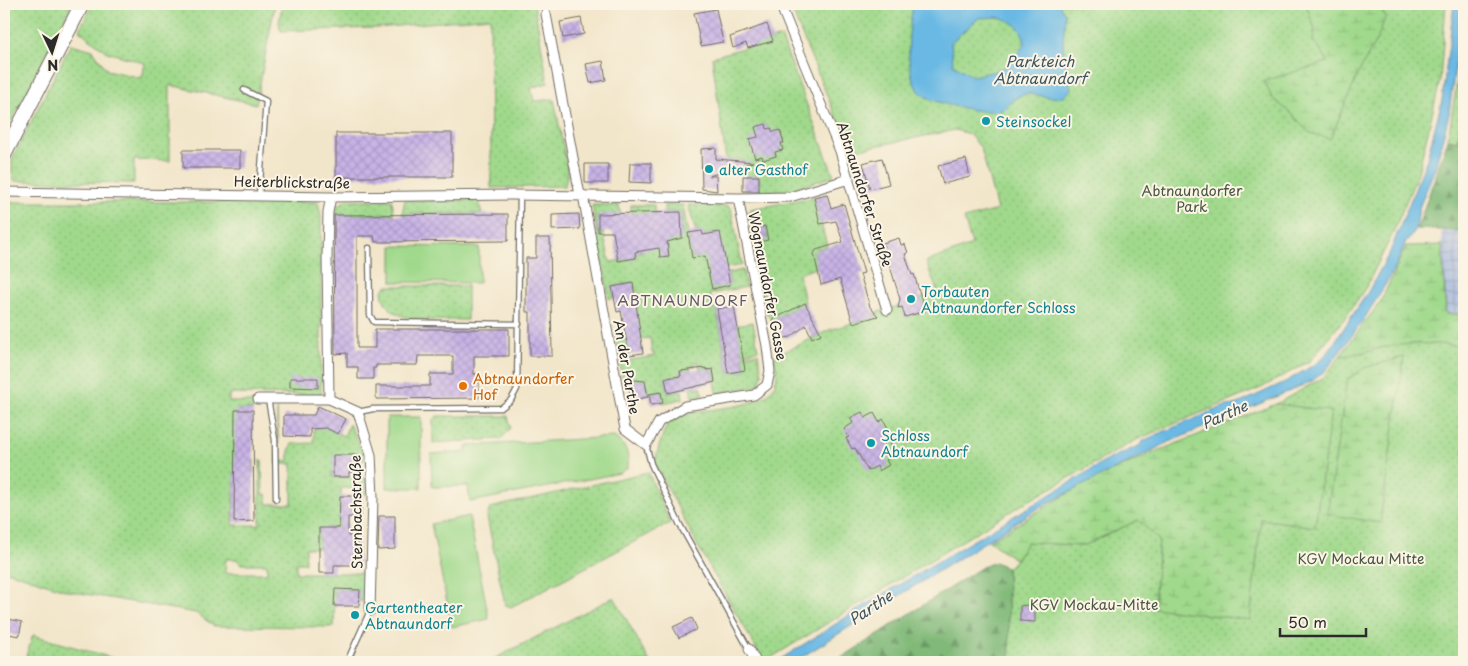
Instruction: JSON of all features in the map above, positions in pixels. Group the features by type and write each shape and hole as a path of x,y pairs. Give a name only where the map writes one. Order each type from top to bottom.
{"main road":[{"path":"4,155 82,4"}],"street":[{"name":"Abtnaundorfer Straße","path":"780,4 840,151 887,310"},
{"path":"546,14 581,195"},
{"name":"Heiterblickstraße","path":"4,192 331,197 581,195 738,198 790,197 849,179"},
{"name":"An der Parthe","path":"581,195 624,429 646,444"},
{"path":"329,399 328,230 331,197"},
{"name":"Wognaundorfer Gasse","path":"646,444 659,422 685,406 754,395 767,385 770,371 767,346 738,198"},
{"path":"258,399 329,399 358,412"},
{"name":"Sternbachstraße","path":"358,412 371,455 373,497 370,611"},
{"path":"749,649 756,662"}],"lane":[{"path":"244,90 266,101 259,196"},
{"path":"358,412 372,409 500,408 511,400 517,389 520,195"},
{"path":"369,248 370,315 374,322 519,324"},
{"path":"268,399 275,440 276,499"},
{"path":"646,444 651,464 680,525 749,649"},
{"name":"Sternbachstraße","path":"348,662 370,611"}],"shaded area":[{"path":"1441,231 1464,231 1464,314 1446,315"}],"green space":[{"path":"4,4 72,4 4,136"},
{"path":"93,4 275,4 256,104 170,85 170,161 134,160 134,183 14,181 12,159 71,44 93,50 107,70 142,78 145,63 107,52 79,30"},
{"path":"282,4 534,4 548,83 531,88 534,101 554,99 568,171 565,186 491,188 490,17 378,28 281,31 279,23"},
{"name":"Abtnaundorfer Park","path":"789,4 1446,4 1440,81 1418,173 1392,235 1366,287 1348,314 1310,361 1261,388 1138,439 1016,508 764,662 700,550 654,462 666,428 673,420 684,415 747,404 760,399 771,391 776,380 777,372 774,357 829,330 873,317 875,313 898,306 903,308 905,317 925,312 921,298 938,293 926,262 972,245 964,219 997,210 981,148 969,134 955,130 850,151"},
{"path":"1306,4 1380,4 1385,18 1330,139 1308,132 1292,114 1272,98 1264,81 1328,62 1313,40 1315,30"},
{"path":"781,37 834,176 790,190 759,191 759,176 744,176 746,173 744,160 726,160 712,57"},
{"path":"1464,37 1464,111 1457,141 1448,139"},
{"path":"1464,111 1464,231 1417,229 1448,139 1457,141"},
{"path":"814,197 827,246 820,249 818,247 814,254 818,267 799,274 805,303 772,320 767,314 762,293 768,292 767,286 763,286 754,243 768,239 765,226 756,228 754,219 749,220 747,213 751,209"},
{"path":"346,200 392,200 394,214 334,215 338,206"},
{"path":"405,200 478,200 482,214 402,214"},
{"path":"4,202 318,202 321,216 321,395 229,394 229,402 255,402 258,409 236,410 235,460 254,460 254,472 235,472 233,525 260,525 260,460 262,460 263,494 267,495 267,504 292,504 292,464 277,464 277,409 279,461 289,461 289,451 292,444 314,443 314,428 321,428 321,426 344,436 349,424 363,451 365,460 360,460 360,455 332,472 332,477 366,478 366,495 354,494 351,488 341,488 342,516 339,516 339,527 319,529 319,548 306,548 305,563 296,563 296,573 366,573 365,601 359,601 359,590 335,589 334,627 214,626 196,613 68,591 4,570","holes":["226,559 236,559 241,564 267,564 267,573 225,573"]},
{"path":"592,205 619,205 625,242 598,214 598,232 603,232 610,262 636,258 635,252 643,251 631,214 631,205 654,205 655,225 661,257 669,256 667,242 682,237 681,212 664,212 664,205 683,205 692,258 700,257 700,250 722,250 719,232 703,235 702,231 696,232 688,205 728,206 731,209 742,265 727,268 723,286 730,285 728,273 743,270 746,287 710,294 713,309 717,309 728,373 745,370 743,355 758,353 762,374 759,384 755,387 717,393 713,369 700,368 698,361 695,362 695,366 690,367 694,388 701,387 703,395 692,397 687,370 680,371 681,376 665,378 668,393 682,391 683,399 663,403 661,392 648,394 645,381 635,380 623,384 620,362 654,356 654,353 652,353 650,338 641,339 641,337 626,339 629,355 619,357 615,335 639,331 635,304 642,303 638,291 634,291 634,286 630,283 612,287 614,298 609,299"},
{"path":"1442,245 1446,314 1464,314 1464,347 1440,344 1406,344 1340,356 1381,301 1406,246"},
{"path":"392,246 479,247 479,283 392,282"},
{"path":"386,286 467,286 467,320 430,320 404,316 393,311 386,303 382,292"},
{"name":"KGV Mockau Mitte","path":"1464,314 1464,662 1010,662 1007,568 1016,560 1027,542 1083,546 1138,520 1159,540 1154,608 1261,519 1276,404 1324,377 1365,324"},
{"path":"753,322 758,350 742,353 737,325"},
{"path":"1404,357 1380,523 1327,514 1347,380 1364,368"},
{"path":"1276,404 1331,411 1315,527 1261,519 1250,620 1154,608 1159,540 1138,520 1083,546 1027,542 1016,560 989,541 1087,482 1150,454"},
{"path":"437,416 508,416 511,428 501,439 433,443 433,420"},
{"path":"387,417 421,417 421,488 387,488"},
{"path":"614,437 624,446 628,457 628,467 620,473 470,502 468,486 432,487 431,454 466,452 466,446"},
{"path":"648,472 670,523 511,607 505,605 487,517 490,508"},
{"path":"469,516 489,619 452,627 431,524"},
{"path":"995,562 1007,568 1010,662 835,662 982,567"},
{"path":"614,597 650,662 488,662"},
{"path":"33,635 126,662 24,662"}],"water":[{"name":"Parkteich Abtnaundorf","path":"918,4 1059,4 1065,14 1063,45 1071,89 1064,97 1054,98 1032,94 1019,96 1003,110 997,111 966,109 928,98 916,86 910,65 909,39 913,7","holes":["998,17 1016,25 1023,37 1025,43 1014,59 998,70 972,76 953,64 951,42 979,18"]},
{"name":"Parthe","path":"1454,4 1463,4 1449,114 1435,168 1419,208 1416,229 1405,244 1394,270 1363,321 1326,370 1312,381 1167,443 1042,506 805,655 793,662 776,662 867,604 1111,458 1139,446 1143,441 1158,434 1223,407 1238,404 1287,381 1317,363 1328,352 1368,292 1390,252 1427,159 1442,100"}],"building":[{"path":"716,9 723,42 701,46 694,13"},
{"path":"581,18 584,34 563,38 560,22"},
{"path":"767,24 773,41 748,48 746,43 733,48 730,37"},
{"path":"603,61 606,80 590,83 586,64"},
{"path":"766,124 767,129 771,128 773,132 780,130 784,143 781,143 783,150 775,152 776,156 763,160 762,156 755,158 749,139 758,137 755,127"},
{"path":"336,133 452,133 452,177 336,177"},
{"name":"alter Gasthof","path":"716,148 716,159 753,162 709,176 716,176 717,191 702,189 701,149"},
{"path":"183,150 240,150 240,168 183,168"},
{"path":"882,158 889,184 870,189 863,163"},
{"path":"966,159 970,177 943,184 938,166"},
{"path":"630,163 651,163 651,183 629,182"},
{"path":"585,164 608,164 608,183 585,183"},
{"path":"743,176 759,176 759,191 743,191"},
{"path":"827,194 831,208 844,204 864,273 860,274 870,307 878,316 853,323 840,279 821,285 814,254 816,250 843,242 836,221 820,224 814,197"},
{"path":"681,212 682,238 667,242 669,256 660,257 659,248 635,252 636,258 618,261 613,232 598,232 598,214"},
{"path":"508,214 508,241 375,242 374,236 357,236 357,348 375,348 375,329 509,329 509,356 474,356 474,374 479,374 479,398 376,399 376,386 430,386 430,374 453,374 453,356 418,356 417,365 376,365 376,368 373,368 373,379 358,379 358,367 347,367 347,353 335,354 334,215"},
{"path":"579,214 580,229 552,230 552,215"},
{"path":"765,226 768,240 754,243 751,229"},
{"path":"702,231 703,235 720,232 730,285 712,289 705,256 692,258 688,233"},
{"path":"536,238 550,238 552,356 530,356 530,312 526,312 526,258 536,258"},
{"path":"899,238 901,245 905,244 908,253 905,254 912,275 914,274 925,311 905,317 902,307 898,308 900,299 883,243"},
{"path":"633,283 643,353 629,355 621,311 617,312 612,287"},
{"path":"805,303 821,334 812,338 806,325 791,337 785,338 772,320"},
{"path":"734,306 745,370 728,373 717,309"},
{"path":"705,368 708,370 713,369 715,382 668,393 665,378 681,376 680,371"},
{"path":"290,378 318,378 318,388 290,387"},
{"path":"635,380 645,381 648,397 631,400 629,383"},
{"path":"661,392 663,403 651,405 649,394"},
{"path":"318,406 346,419 338,434 326,428 310,429 310,437 284,436 284,415 314,415"},
{"path":"235,410 253,410 254,521 234,522"},
{"name":"Schloss Abtnaundorf","path":"862,412 865,418 874,413 879,422 883,419 895,441 890,444 896,454 886,460 889,465 879,471 877,466 868,471 855,448 852,449 846,438 849,437 844,429 853,423 850,418"},
{"path":"333,455 360,455 360,472 349,472 349,477 333,477"},
{"path":"340,496 362,496 361,517 348,517 348,536 358,536 359,565 334,565 334,573 319,573 319,528 339,528"},
{"path":"379,516 395,516 395,549 378,550"},
{"path":"335,589 360,590 359,606 334,606"},
{"path":"1035,604 1035,622 1020,621 1020,606"},
{"path":"4,618 22,622 19,636 4,633"},
{"path":"692,618 697,629 679,638 673,627"}],"place":[{"name":"Steinsockel","path":"986,121"},
{"name":"alter Gasthof","path":"709,169"},
{"name":"Torbauten Abtnaundorfer Schloss","path":"911,299"},
{"name":"Abtnaundorfer Hof","path":"463,386"},
{"name":"Schloss Abtnaundorf","path":"871,443"},
{"name":"Gartentheater Abtnaundorf","path":"355,615"}],"district":[{"name":"ABTNAUNDORF","path":"683,299"}],"park label":[{"name":"KGV Mockau-Mitte","path":"1094,604"}]}
